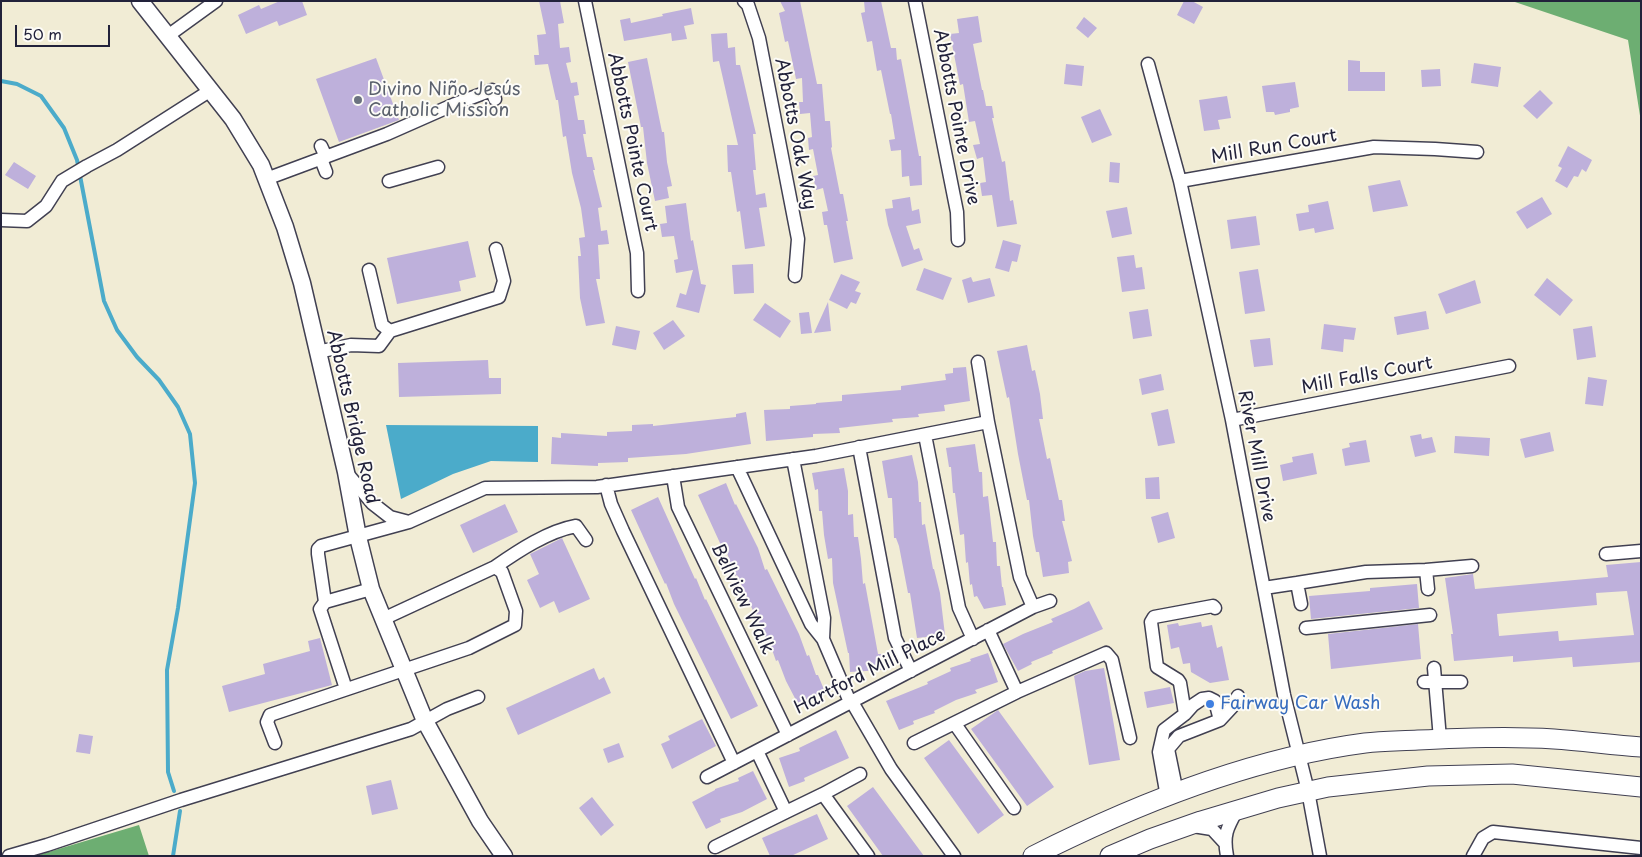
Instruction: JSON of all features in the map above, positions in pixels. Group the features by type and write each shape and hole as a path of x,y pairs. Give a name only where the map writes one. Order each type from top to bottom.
{"highway":[{"path":"1033,856 1121,813 1255,766 1365,743 1440,739 1519,738 1641,747"},
{"path":"1110,856 1150,839 1237,810 1328,787 1428,776 1512,774 1641,787"}],"main road":[{"name":"Abbotts Bridge Road","path":"140,1 233,118 261,165 285,227 302,283 371,590 425,721 480,821 504,856"}],"street":[{"path":"169,36 216,1"},
{"name":"Abbotts Pointe Court","path":"585,1 637,253 638,291"},
{"name":"Abbotts Oak Way","path":"744,1 748,5 758,38 798,239 796,276"},
{"name":"Abbotts Pointe Drive","path":"915,1 957,212 958,240"},
{"name":"River Mill Drive","path":"1148,64 1180,181 1232,420 1284,695 1308,791 1320,856"},
{"path":"1,220 27,221 46,206 62,181 117,150 211,90"},
{"path":"266,179 323,154 388,134 454,102 494,94"},
{"name":"Mill Run Court","path":"1180,181 1374,148 1478,152"},
{"path":"323,154 326,172"},
{"path":"389,181 438,167"},
{"path":"317,352 351,345 379,346 390,331 499,297 504,281 496,248"},
{"path":"369,270 382,325 390,331"},
{"path":"978,362 988,422 1020,577 1033,607"},
{"name":"Mill Falls Court","path":"1232,420 1509,366"},
{"path":"325,602 318,549 321,546 409,522 485,488 606,485 793,459 988,422"},
{"path":"925,434 959,608 973,639"},
{"path":"858,447 895,638 911,670"},
{"path":"793,459 824,618 823,639"},
{"path":"738,467 811,624 823,639 851,702 891,769 954,856"},
{"path":"346,472 372,502 390,517 409,522"},
{"name":"Bellview Walk","path":"672,476 678,507 788,735"},
{"path":"606,485 611,504 623,531 734,763"},
{"path":"383,619 495,567 515,552 564,528 576,526 586,540"},
{"path":"1606,554 1641,551"},
{"path":"1264,588 1366,572 1472,566"},
{"path":"275,743 267,722 270,715 468,648 515,625 516,611 502,572 495,567"},
{"path":"1426,570 1428,589"},
{"path":"1297,583 1301,604"},
{"path":"346,689 320,609 325,602 371,590"},
{"name":"Hartford Mill Place","path":"707,777 988,630 1033,607 1050,601"},
{"path":"1185,714 1178,680 1157,667 1151,622 1154,617 1214,607"},
{"path":"1306,628 1430,615"},
{"path":"988,630 1017,692"},
{"path":"914,743 1017,692 1106,653 1112,660 1130,738"},
{"path":"1434,668 1429,682 1440,739"},
{"path":"1429,682 1461,682"},
{"path":"1172,795 1168,749 1179,736 1220,720 1233,706 1238,696"},
{"path":"9,856 181,800 411,729 447,709 478,698"},
{"path":"1172,795 1159,752 1164,730 1202,698 1209,698 1215,701 1220,720"},
{"path":"955,724 1014,808"},
{"path":"757,751 786,812"},
{"path":"715,846 824,794 860,774"},
{"path":"824,794 865,854"},
{"path":"1227,856 1224,842 1227,828 1237,810"},
{"path":"1190,825 1212,829 1224,842"},
{"path":"1473,856 1483,838 1494,832 1641,848"}],"green space":[{"path":"1512,1 1641,1 1641,122 1628,40"},
{"path":"139,825 149,856 35,856"}],"water":[{"path":"386,425 538,426 538,462 491,461 453,474 401,499"}],"building":[{"path":"280,1 302,1 307,15 279,26 277,21 246,34 238,15 259,5 261,9"},
{"path":"539,1 560,1 564,23 558,24 560,48 569,47 571,62 566,63 571,83 577,82 579,95 574,96 578,120 584,120 586,134 583,134 587,157 592,157 595,170 593,170 602,207 598,208 601,231 607,230 609,244 598,245 600,279 596,279 605,323 586,326 580,298 578,256 581,256 579,238 585,237 581,208 572,173 566,136 563,137 558,100 556,100 548,64 535,65 534,55 539,55 537,35 546,34"},
{"path":"780,1 800,1 817,84 822,84 825,121 830,121 831,148 840,194 843,194 853,259 834,263 827,225 824,225 822,212 828,211 823,188 816,190 813,176 818,175 813,149 809,150 808,138 812,137 810,113 800,114 799,102 803,102 802,78 796,79 788,41 785,42 779,13 785,11"},
{"path":"864,1 881,1 891,48 896,48 897,60 901,59 919,156 921,156 922,185 910,186 909,176 902,177 901,150 891,151 889,140 895,139 891,114 881,70 877,71 872,41 867,42 861,13 865,12"},
{"path":"1184,1 1192,1 1203,7 1194,24 1177,15"},
{"path":"691,8 694,24 684,26 687,39 672,41 671,33 624,41 620,20 630,18 631,23"},
{"path":"978,16 982,42 973,44 986,106 992,106 994,118 992,118 1002,162 1005,161 1010,201 1013,200 1017,224 997,227 992,195 982,196 980,183 986,182 983,157 977,159 973,145 980,144 975,121 969,122 963,84 960,85 950,34 959,33 957,19"},
{"path":"1084,17 1097,28 1088,38 1076,28"},
{"path":"727,33 728,48 735,47 736,65 740,65 756,134 753,134 756,170 753,170 756,195 765,193 767,207 759,208 765,246 745,249 740,211 737,212 731,172 728,172 727,145 738,145 719,61 713,62 711,34"},
{"name":"Divino Niño Jesús Catholic Mission","path":"376,58 399,120 339,142 316,79"},
{"path":"647,58 662,132 664,132 672,186 667,187 669,198 655,201 647,163 643,127 641,127 628,62"},
{"path":"1348,60 1360,61 1360,72 1385,72 1385,91 1348,91"},
{"path":"1474,63 1501,67 1498,87 1471,83"},
{"path":"1066,64 1084,66 1082,86 1064,84"},
{"path":"1440,69 1441,86 1422,87 1421,70"},
{"path":"1295,82 1299,107 1290,109 1290,112 1275,115 1274,112 1266,112 1262,86"},
{"path":"1540,90 1553,103 1537,119 1523,106"},
{"path":"1227,96 1231,118 1218,120 1220,129 1204,131 1199,100"},
{"path":"1100,109 1112,135 1092,143 1081,117"},
{"path":"1568,146 1592,160 1586,172 1582,169 1578,177 1574,176 1567,188 1555,181 1562,168 1558,166"},
{"path":"14,162 36,176 28,189 5,175"},
{"path":"1110,162 1120,163 1119,183 1109,182"},
{"path":"1400,180 1408,206 1373,212 1368,186"},
{"path":"910,197 912,211 919,209 921,223 906,226 914,250 919,248 923,260 902,267 888,225 885,209 893,208 892,200"},
{"path":"1542,197 1552,214 1527,229 1516,212"},
{"path":"1328,201 1334,229 1315,233 1314,228 1299,231 1296,214 1309,212 1308,205"},
{"path":"686,203 691,241 693,240 701,284 706,285 699,313 676,307 680,293 686,295 693,270 676,273 674,260 678,259 674,236 662,237 660,224 667,223 665,206"},
{"path":"1127,207 1132,234 1112,238 1106,211"},
{"path":"1256,216 1260,245 1231,249 1227,220"},
{"path":"1003,240 1021,245 1017,262 1012,261 1009,272 995,268"},
{"path":"468,241 476,277 459,281 461,291 397,304 387,258"},
{"path":"1134,255 1136,268 1142,267 1145,289 1122,292 1117,257"},
{"path":"753,264 754,293 734,294 732,265"},
{"path":"924,268 952,278 943,300 916,290"},
{"path":"1258,269 1265,311 1245,314 1239,272"},
{"path":"841,274 860,282 855,291 861,293 856,304 851,302 847,309 829,300"},
{"path":"971,277 973,282 990,278 995,296 968,303 962,280"},
{"path":"1547,278 1573,300 1560,316 1534,295"},
{"path":"1475,280 1481,303 1446,314 1438,294"},
{"path":"828,302 831,331 814,333"},
{"path":"765,303 791,321 780,338 753,320"},
{"path":"1148,309 1152,336 1133,339 1129,312"},
{"path":"1426,311 1429,329 1397,335 1394,317"},
{"path":"809,312 812,333 801,334 799,313"},
{"path":"673,320 685,336 664,350 653,333"},
{"path":"1324,324 1356,328 1354,340 1344,339 1343,352 1321,349"},
{"path":"616,326 640,331 636,350 612,345"},
{"path":"1592,326 1596,357 1577,360 1573,329"},
{"path":"1270,338 1273,365 1254,367 1250,340"},
{"path":"1027,345 1032,371 1035,370 1040,394 1043,419 1039,419 1047,459 1050,458 1059,500 1062,500 1065,521 1062,521 1072,561 1068,562 1069,573 1043,577 1039,552 1036,552 1029,500 1027,500 1018,454 1009,397 1007,398 997,351"},
{"path":"488,360 489,378 501,378 501,394 399,397 398,363"},
{"path":"966,367 970,401 944,405 945,411 918,414 919,417 892,419 893,422 839,428 840,433 813,434 813,437 766,441 764,410 790,409 790,406 842,401 842,395 901,390 901,386 946,380 945,374 953,373 953,368"},
{"path":"1161,374 1164,390 1142,395 1139,379"},
{"path":"1588,377 1607,380 1603,406 1585,404"},
{"path":"1168,409 1175,443 1158,446 1151,413"},
{"path":"746,412 751,444 686,454 628,458 628,462 598,463 598,466 551,464 552,437 561,438 561,433 607,436 607,432 632,431 632,425 653,424 653,426 736,417 736,414"},
{"path":"1550,432 1554,451 1525,458 1520,439"},
{"path":"1421,434 1422,439 1432,437 1436,452 1415,457 1410,436"},
{"path":"1455,436 1490,438 1489,456 1454,453"},
{"path":"1366,440 1370,462 1345,466 1342,449 1350,447 1349,443"},
{"path":"975,444 979,472 982,472 983,497 988,496 993,542 996,542 997,566 1000,566 1006,605 984,609 977,596 974,597 972,584 970,585 964,534 960,535 951,467 949,467 946,448"},
{"path":"1313,453 1317,474 1283,481 1280,465 1293,462 1292,457"},
{"path":"912,455 918,482 919,502 921,502 922,525 925,524 933,569 940,593 945,635 917,638 910,593 908,593 899,546 896,538 894,538 892,498 888,498 882,461"},
{"path":"844,468 848,491 848,515 853,514 854,537 858,537 863,584 865,583 878,654 882,654 882,670 850,672 849,653 833,583 832,558 828,559 822,511 819,511 818,489 815,490 812,473"},
{"path":"1159,477 1160,499 1146,499 1145,478"},
{"path":"726,483 735,505 758,548 765,570 767,569 799,634 807,656 809,655 816,675 818,675 825,692 798,704 778,660 776,661 768,638 766,638 759,624 737,575 735,576 727,553 725,554 698,495"},
{"path":"658,497 705,600 758,706 731,719 674,604 631,510"},
{"path":"505,504 518,532 473,553 460,525"},
{"path":"1168,512 1175,538 1158,543 1151,517"},
{"path":"562,538 590,599 559,613 554,601 540,608 527,580 539,574 530,554"},
{"path":"1641,562 1641,662 1573,667 1572,657 1513,662 1513,656 1454,661 1451,634 1453,634 1445,578 1473,574 1475,589 1608,577 1606,565","holes":["1627,591 1634,635 1559,641 1558,631 1499,636 1497,614 1597,605 1596,593"]},
{"path":"1417,584 1419,608 1311,619 1309,596 1370,591 1370,588"},
{"path":"1089,601 1103,629 1052,651 1053,653 1031,662 1032,664 1018,671 1003,644 1053,622 1051,619"},
{"path":"1201,622 1202,627 1212,625 1217,648 1222,646 1229,680 1210,683 1191,672 1190,663 1183,664 1179,647 1171,649 1167,625 1178,623 1179,626"},
{"path":"1418,624 1421,659 1331,669 1328,634"},
{"path":"320,638 332,685 229,712 222,686 265,674 263,664 310,651 308,641"},
{"path":"988,653 998,682 975,690 977,693 956,700 934,711 935,713 913,721 914,724 899,730 886,701 928,684 927,682 951,671 950,668"},
{"path":"594,668 599,680 604,677 611,693 518,735 506,708"},
{"path":"1104,668 1120,760 1089,765 1074,676 1085,671"},
{"path":"1170,687 1174,703 1147,708 1144,692"},
{"path":"998,710 1054,787 1027,806 971,729"},
{"path":"702,719 716,746 672,769 661,744 670,740 668,736"},
{"path":"836,730 849,758 804,778 805,781 789,787 779,758 800,751 799,748"},
{"path":"79,734 93,736 90,754 76,752"},
{"path":"949,740 1004,815 978,834 924,758"},
{"path":"619,743 624,757 608,763 603,749"},
{"path":"753,771 767,799 742,812 720,819 721,822 706,829 692,802 715,789 739,781 738,778"},
{"path":"391,780 398,809 372,815 366,786"},
{"path":"873,787 924,856 883,856 847,806"},
{"path":"592,797 614,825 601,836 579,808"},
{"path":"817,814 828,839 791,856 770,856 762,838"}],"waterway":[{"path":"1,81 17,84 41,96 64,128 77,160 104,301 117,330 137,357 159,380 178,407 190,434 195,483 178,608 167,670 168,772 174,791"},
{"path":"173,856 180,811"}],"place":[{"name":"Divino Niño Jesús Catholic Mission","path":"358,100"},
{"name":"Fairway Car Wash","path":"1210,704"}]}
